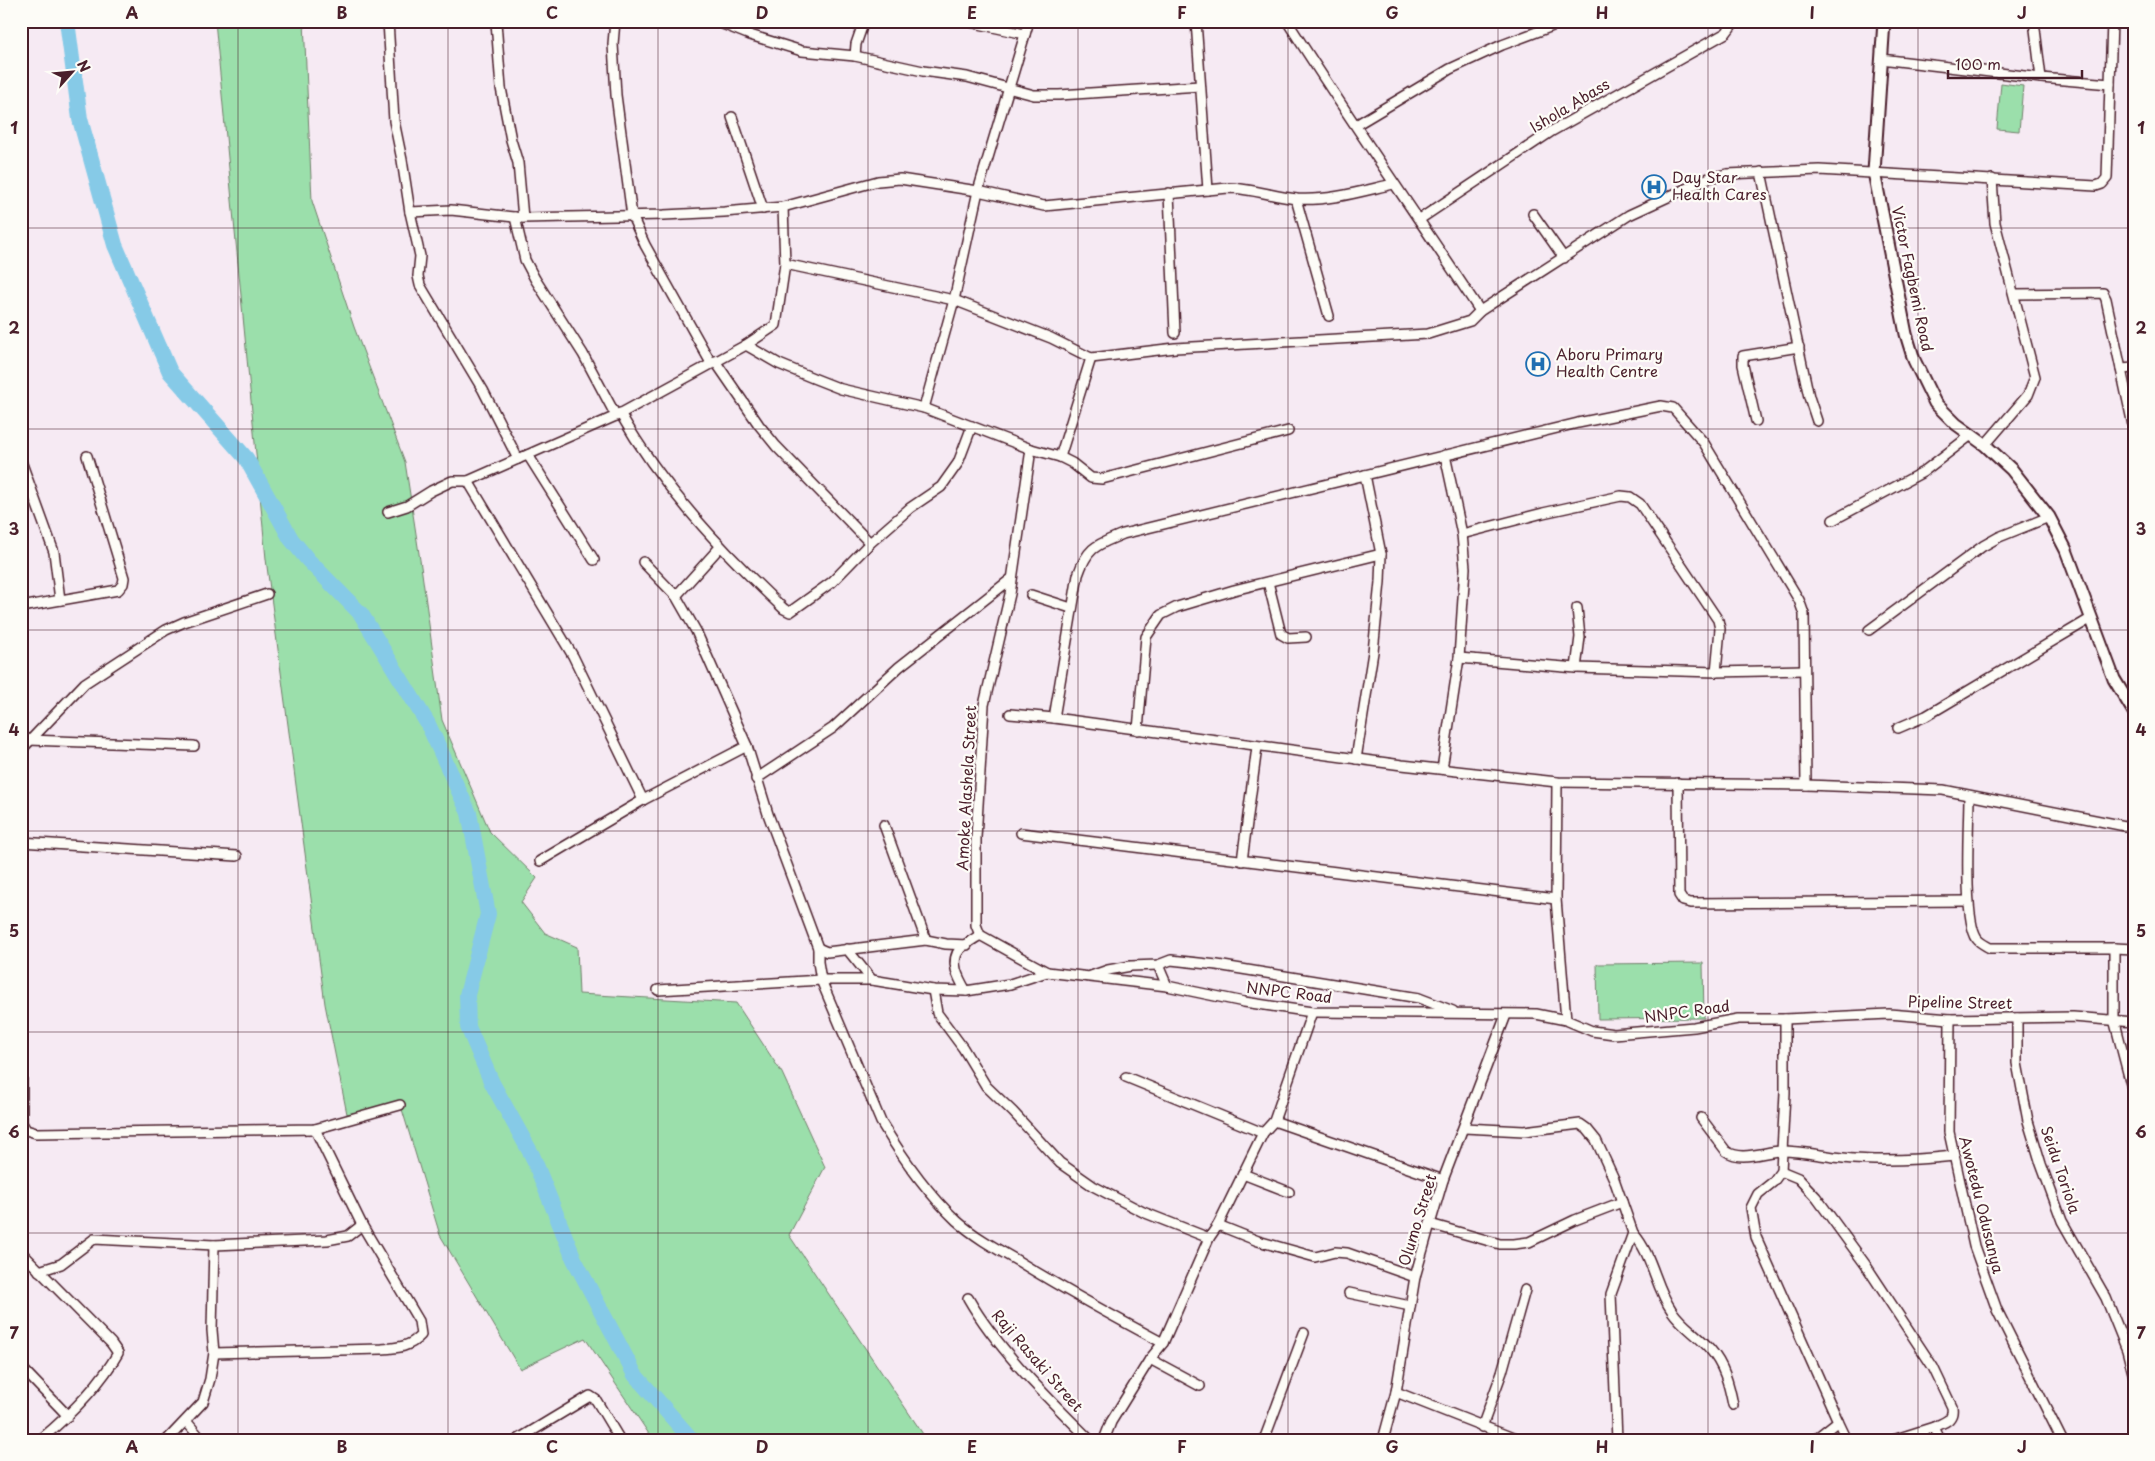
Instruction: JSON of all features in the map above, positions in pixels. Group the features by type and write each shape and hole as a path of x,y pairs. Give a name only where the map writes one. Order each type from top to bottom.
{"street":[{"path":"388,21 394,121 420,256 418,276 420,285 482,390 518,459"},
{"path":"501,21 496,22 501,88 511,140 518,162 521,246 532,272 618,414 652,465 720,547 784,608 790,612 832,582 870,543 910,508 941,487 958,462 972,426"},
{"path":"615,21 613,44 616,95 632,216 645,245 713,362 759,425 776,446 870,543"},
{"path":"715,21 750,35 802,51 855,56 1009,87 1034,95 1200,86"},
{"path":"855,56 856,44 864,21"},
{"path":"965,21 1025,34"},
{"path":"924,408 954,300 978,190 1029,21"},
{"path":"1196,21 1208,190"},
{"path":"1287,21 1393,184 1420,219 1480,311"},
{"path":"1356,125 1450,69 1502,45 1566,21"},
{"name":"Ishola Abass","path":"1420,219 1552,131 1726,33 1735,21"},
{"name":"Victor Fagbemi Road","path":"1884,21 1874,172 1906,334 1914,360 1935,403 1956,424 1985,445 2022,480 2049,517 2066,550 2090,619 2114,679 2134,712"},
{"path":"2034,21 2041,78"},
{"path":"785,264 954,300 1051,338 1091,358 1176,348 1428,334 1470,321 1480,311 1629,215 1692,184 1718,176 1820,170 2096,186 2102,184 2107,178 2112,21"},
{"path":"1881,59 2041,78 2110,84"},
{"path":"732,117 763,209"},
{"path":"1761,172 1809,397 1817,421"},
{"path":"410,212 450,210 519,217 632,216 763,209 783,207 878,181 900,179 978,190 1044,206 1169,193 1240,188 1296,199 1336,197 1393,184"},
{"path":"1985,445 2028,395 2035,376 1995,223 1992,179"},
{"path":"1169,193 1174,333"},
{"path":"1296,199 1329,316"},
{"path":"388,512 407,506 452,481 468,481 618,414 746,345 776,325 785,264 783,207"},
{"path":"1534,214 1564,258"},
{"path":"2015,294 2103,293 2106,299 2134,430"},
{"path":"746,345 778,364 841,389 924,408 1031,449 1060,457 1072,463 1091,478 1102,479 1288,431"},
{"path":"1756,421 1742,356 1799,347"},
{"path":"1060,457 1091,358"},
{"path":"2121,369 2134,368"},
{"path":"1054,718 1078,575 1086,554 1100,544 1123,534 1578,423 1661,406 1673,408 1704,443 1799,600 1804,614 1806,785"},
{"path":"1833,520 1923,472 1971,435"},
{"name":"Amoke Alashela Street","path":"980,935 976,925 976,838 984,705 1010,594 1031,449"},
{"path":"528,455 594,560"},
{"path":"1442,769 1459,658 1465,568 1462,534 1445,455"},
{"path":"21,608 118,590 123,584 124,578 87,456"},
{"path":"21,461 54,552 60,600"},
{"path":"1356,759 1374,652 1381,554 1365,475"},
{"path":"468,481 573,656 643,800"},
{"path":"1462,534 1543,513 1621,496 1630,497 1640,504 1718,620 1720,629 1716,672"},
{"path":"1869,630 1983,546 1999,537 2049,517"},
{"path":"676,596 720,547"},
{"path":"1138,730 1146,637 1161,615 1177,607 1381,554"},
{"path":"643,562 676,596 696,631 747,746 756,779 818,948 818,962 822,980 882,1122 897,1147 940,1204 959,1223 989,1244 1074,1296 1163,1343"},
{"path":"756,779 833,728 899,668 1011,579"},
{"path":"1268,582 1282,634 1288,638 1306,637"},
{"path":"21,750 85,683 166,630 267,594"},
{"path":"1030,595 1071,608"},
{"path":"1576,668 1580,636 1577,608"},
{"path":"1898,728 1926,716 2090,619"},
{"path":"1459,658 1576,668 1716,672 1804,670"},
{"path":"1010,714 1054,718 1356,759 1557,782 1806,785 1943,790 2125,826 2134,825"},
{"path":"29,740 194,746"},
{"path":"540,861 643,800 747,746"},
{"path":"1242,861 1257,746"},
{"path":"1557,782 1556,899 1566,1020"},
{"path":"1678,783 1679,894 1683,901 1691,903 1968,901"},
{"path":"1970,796 1968,901 1976,938 1990,948 2114,948 2134,950"},
{"path":"884,825 926,940"},
{"path":"1021,833 1556,899"},
{"path":"21,842 237,856"},
{"path":"966,991 956,973 956,960 960,950 980,935 1048,972"},
{"path":"818,948 827,952 926,940 946,944 967,945"},
{"path":"2114,948 2114,1019 2134,1096"},
{"path":"847,949 872,980"},
{"path":"1088,977 1108,970 1131,966 1158,965 1171,960 1217,964 1419,998 1459,1013"},
{"path":"1158,965 1167,986"},
{"name":"NNPC Road","path":"658,990 822,980 872,980 933,990 966,991 1010,984 1048,972 1167,986 1244,1002 1312,1012 1536,1014 1566,1020 1592,1031 1614,1034 1694,1027 1738,1019 1785,1019"},
{"path":"933,990 937,1013 963,1048 986,1086 1060,1163 1093,1186 1143,1212 1210,1238"},
{"path":"1104,1440 1111,1422 1150,1359 1163,1343 1210,1238 1263,1133 1274,1121 1312,1012"},
{"name":"Pipeline Street","path":"1785,1019 1889,1014 1950,1019 2114,1019 2134,1022"},
{"name":"Olumo Street","path":"1383,1440 1396,1392 1414,1277 1443,1180 1506,1015"},
{"name":"Seidu Toriola","path":"2017,1018 2017,1063 2028,1121 2041,1164 2062,1221 2109,1306 2127,1350 2134,1377"},
{"path":"1785,1019 1785,1093 1781,1171 1773,1182 1758,1194 1751,1208 1756,1237 1847,1440"},
{"name":"Awotedu Odusanya","path":"1950,1019 1949,1132 1974,1246 1997,1310 2062,1440"},
{"path":"22,1051 22,1124 26,1130 36,1133 315,1129 400,1105"},
{"path":"1126,1078 1263,1133"},
{"path":"1701,1118 1720,1144 1731,1154 1740,1156 1782,1151 1882,1161 1906,1161 1954,1156"},
{"path":"1274,1121 1443,1180"},
{"path":"1464,1128 1524,1130 1580,1124 1588,1129 1596,1140 1614,1179 1633,1233 1644,1249 1671,1310 1710,1349 1718,1361 1726,1375 1733,1405"},
{"path":"214,1353 382,1349 403,1347 414,1342 421,1335 419,1321 362,1225 315,1129"},
{"path":"1781,1171 1798,1178 1816,1197 1865,1264 1933,1367 1952,1407 1953,1414 1949,1421 1893,1440"},
{"path":"1243,1174 1289,1192"},
{"path":"1430,1224 1500,1244 1514,1244 1529,1242 1575,1220 1622,1202"},
{"path":"39,1271 61,1264 94,1239 214,1245 328,1240 348,1236 362,1225"},
{"path":"1218,1225 1258,1241 1315,1257 1335,1252 1347,1252 1414,1277"},
{"path":"1617,1440 1611,1294 1633,1233"},
{"path":"166,1440 203,1402 214,1353 212,1330 214,1245"},
{"path":"21,1252 118,1353 112,1364 68,1416 40,1440"},
{"path":"1482,1426 1502,1372 1526,1290"},
{"path":"1349,1293 1410,1306"},
{"name":"Raji Rasaki Street","path":"968,1298 995,1337 1090,1440"},
{"path":"1264,1440 1304,1333"},
{"path":"1150,1359 1200,1386"},
{"path":"21,1367 68,1416"},
{"path":"1396,1392 1518,1440"},
{"path":"517,1440 590,1396 596,1400 620,1440"},
{"path":"186,1421 202,1440"},
{"path":"1814,1440 1838,1421"},
{"path":"1934,1427 1940,1440"}],"green space":[{"path":"215,21 304,21 312,201 354,327 405,462 442,720 490,832 537,878 521,902 545,933 577,947 579,994 736,1003 782,1073 825,1167 789,1235 927,1440 653,1440 585,1338 520,1369 440,1235 401,1106 347,1114 325,1004 266,559"},
{"path":"2001,83 2023,86 2019,131 1997,129"},
{"path":"1703,963 1704,1018 1598,1019 1597,964"}],"waterway":[{"path":"67,21 80,119 115,245 170,372 246,458 291,539 308,560 361,614 428,724 469,813 488,914 467,995 468,1027 492,1083 532,1155 574,1259 635,1375 692,1440"}],"place":[{"name":"Day Star Health Cares","path":"1654,187"},
{"name":"Aboru Primary Health Centre","path":"1538,364"}]}
